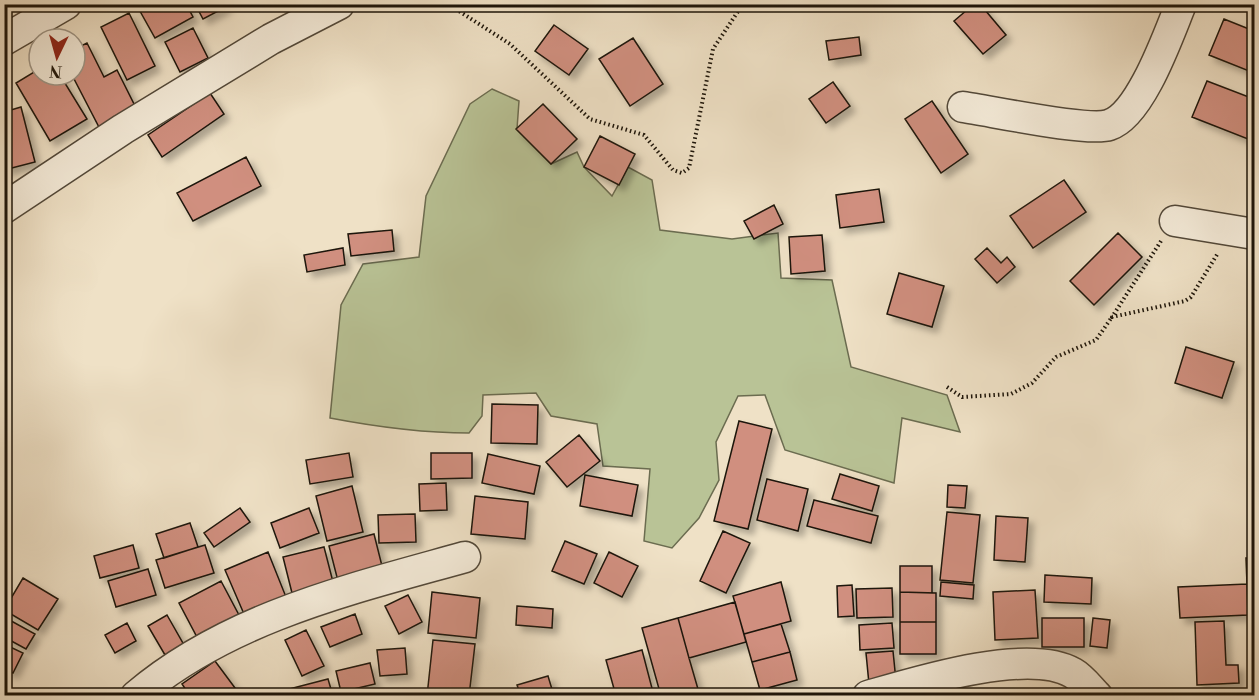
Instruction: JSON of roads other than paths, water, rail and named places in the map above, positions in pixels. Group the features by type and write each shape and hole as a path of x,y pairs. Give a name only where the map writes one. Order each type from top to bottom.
{"street":[{"path":"4,40 66,4"},
{"path":"963,107 1083,125 1110,125 1129,109 1153,73 1181,4"},
{"path":"4,208 123,129 322,8"},
{"path":"1175,221 1244,232"},
{"path":"136,696 213,644 279,614 340,592 465,557"},
{"path":"868,696 997,665 1036,664 1073,673 1097,696"}]}
